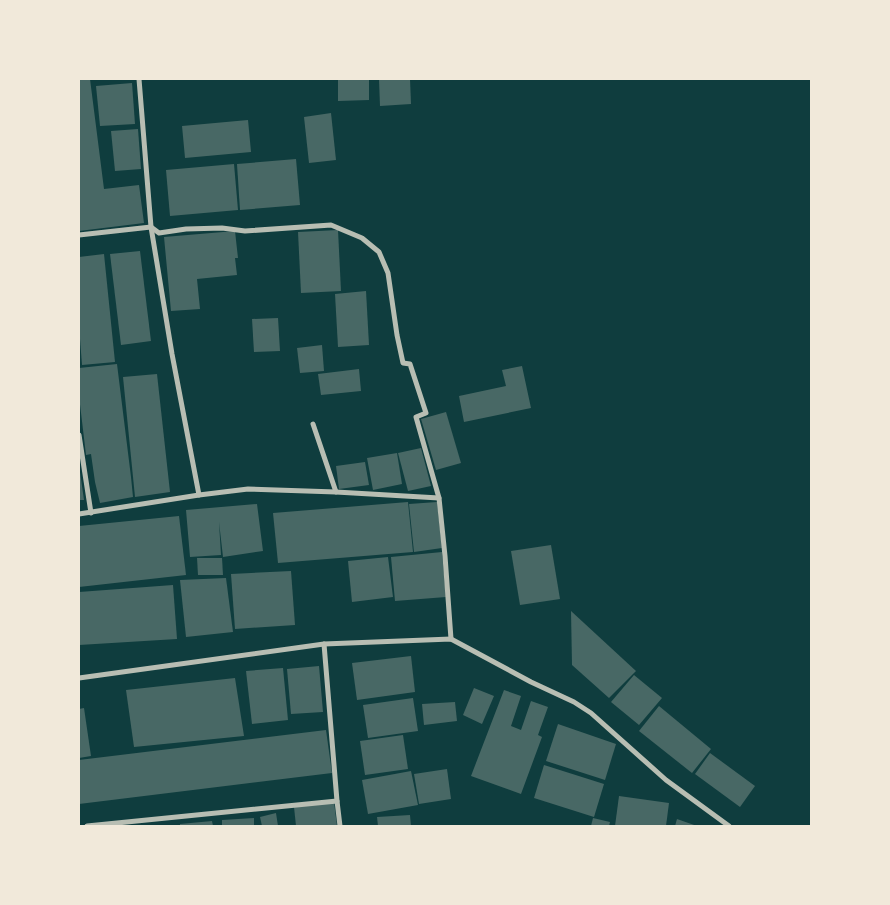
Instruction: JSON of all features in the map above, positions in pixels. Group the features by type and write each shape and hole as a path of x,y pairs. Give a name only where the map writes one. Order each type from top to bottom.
{"street":[{"path":"139,79 151,227 172,354 199,495"},
{"path":"79,234 151,227 159,233 186,229 222,228 245,231 331,225 362,238 379,252 388,273 402,363 410,364 426,413 416,417 439,498 450,639"},
{"path":"313,424 336,492"},
{"path":"79,435 91,513"},
{"path":"79,514 248,489 439,498"},
{"path":"79,678 324,644 450,639 531,682 574,702 590,713 666,780 729,826"},
{"path":"324,644 340,826"},
{"path":"87,826 337,800"}],"building":[{"path":"79,79 90,79 104,189 139,185 144,223 79,231"},
{"path":"338,79 369,79 369,100 338,101"},
{"path":"379,79 410,79 411,104 380,106"},
{"path":"132,83 135,124 100,126 96,86"},
{"path":"331,113 336,160 309,163 304,117"},
{"path":"248,120 251,152 185,158 182,126"},
{"path":"138,129 141,169 115,171 111,131"},
{"path":"296,159 300,205 240,210 237,164"},
{"path":"234,164 238,210 170,216 166,170"},
{"path":"338,230 341,291 301,293 298,232"},
{"path":"235,231 238,258 235,258 237,275 197,279 200,309 171,311 164,237"},
{"path":"140,251 151,341 121,345 110,254"},
{"path":"104,254 115,362 82,365 79,326 79,257"},
{"path":"366,291 369,345 338,347 335,294"},
{"path":"278,318 280,351 254,352 252,319"},
{"path":"322,345 324,371 300,373 297,348"},
{"path":"117,364 133,497 100,503 91,454 86,455 79,396 79,368"},
{"path":"522,366 531,408 464,422 459,396 506,386 502,370"},
{"path":"359,369 361,391 321,395 318,374"},
{"path":"157,374 170,492 135,497 123,377"},
{"path":"446,412 461,463 436,470 421,419"},
{"path":"421,448 431,486 408,491 398,453"},
{"path":"397,453 402,484 373,490 367,458"},
{"path":"365,462 369,485 339,489 336,466"},
{"path":"80,472 84,500 79,500"},
{"path":"408,502 413,552 278,563 273,513"},
{"path":"437,502 442,548 414,552 409,504"},
{"path":"257,504 263,551 223,557 219,522 221,555 190,557 186,510"},
{"path":"179,516 186,575 79,587 79,526"},
{"path":"551,545 560,599 520,605 511,551"},
{"path":"442,552 446,597 395,601 391,557"},
{"path":"388,557 393,597 352,602 348,561"},
{"path":"197,558 222,558 223,575 198,575"},
{"path":"291,571 295,625 235,629 231,574"},
{"path":"226,578 233,632 186,637 180,580"},
{"path":"173,585 177,639 79,645 79,592"},
{"path":"571,611 636,671 609,698 572,665"},
{"path":"411,656 415,692 357,700 352,663"},
{"path":"319,666 323,712 291,714 287,669"},
{"path":"283,668 288,720 252,724 246,671"},
{"path":"634,675 662,698 639,725 611,702"},
{"path":"235,678 244,736 134,747 126,690"},
{"path":"474,688 494,696 482,724 463,715"},
{"path":"504,690 521,696 511,726 521,730 531,701 548,707 538,735 542,737 521,794 471,776"},
{"path":"413,698 418,731 368,738 363,705"},
{"path":"455,702 457,721 424,725 422,704"},
{"path":"659,706 711,749 692,773 639,731"},
{"path":"84,708 91,756 79,758 79,709"},
{"path":"558,724 616,744 605,780 546,761"},
{"path":"326,730 332,773 79,804 79,760"},
{"path":"403,735 408,769 365,775 360,741"},
{"path":"710,753 755,786 740,807 695,774"},
{"path":"544,765 604,784 594,817 534,798"},
{"path":"447,769 451,799 419,804 414,774"},
{"path":"411,771 418,805 368,814 362,780"},
{"path":"619,796 669,803 666,826 615,826"},
{"path":"334,802 337,826 296,826 294,807"},
{"path":"276,813 278,826 262,826 260,817"},
{"path":"410,815 411,826 378,826 377,817"},
{"path":"254,818 254,826 222,826 222,820"},
{"path":"593,818 610,822 609,826 591,826"},
{"path":"677,819 697,826 675,826"},
{"path":"212,821 213,826 180,826 180,824"}]}
